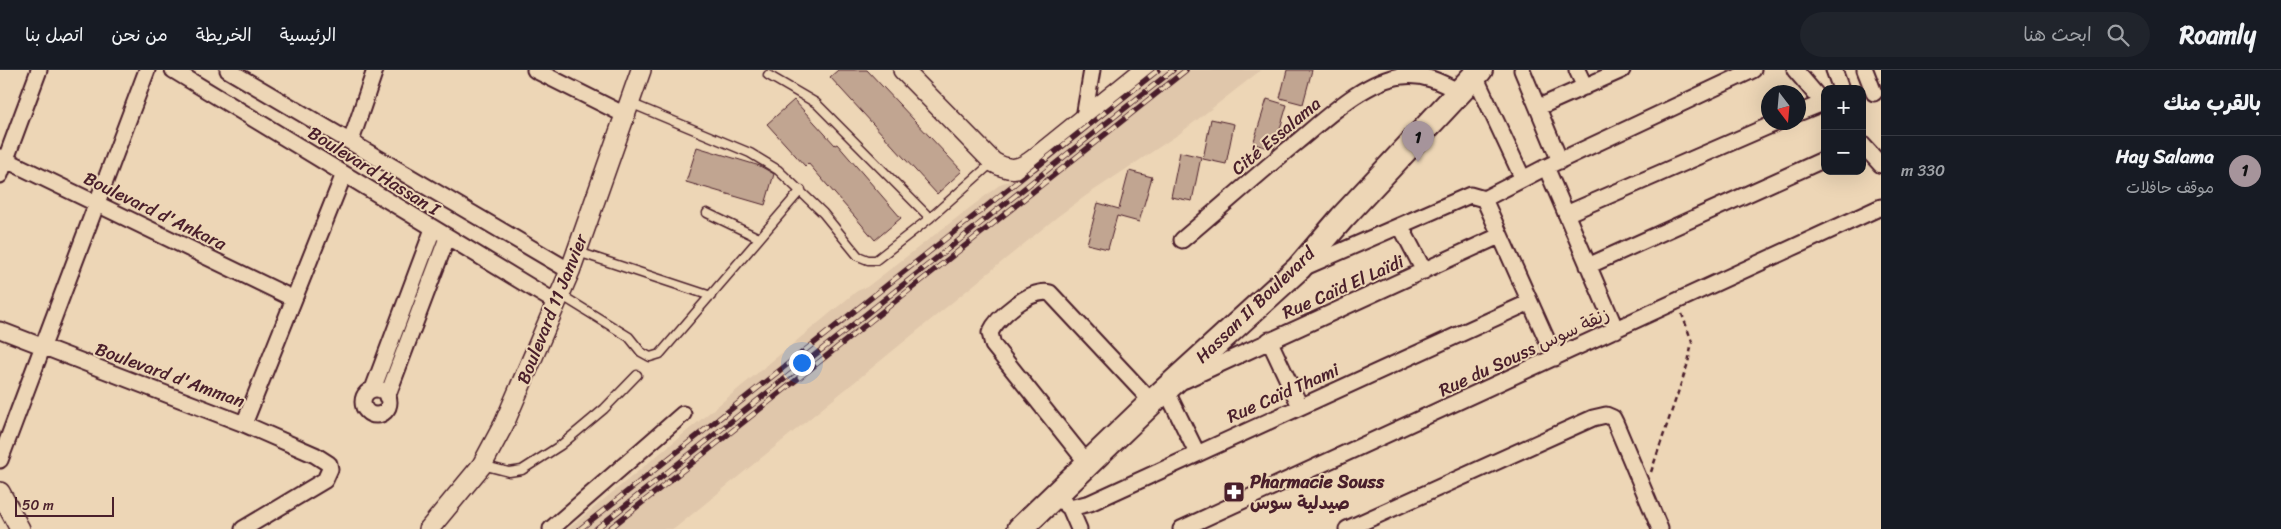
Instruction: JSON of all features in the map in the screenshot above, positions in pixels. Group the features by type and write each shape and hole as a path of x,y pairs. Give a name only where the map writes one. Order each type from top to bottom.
{"main road":[{"name":"Hassan II Boulevard","path":"1020,529 1062,502 1088,464 1298,268 1471,79"}],"street":[{"path":"0,175 3,159 39,70"},
{"path":"0,460 44,348 147,70"},
{"name":"Boulevard Hassan I","path":"173,70 447,238 559,299"},
{"name":"Boulevard Hassan I","path":"228,70 570,271"},
{"path":"351,141 375,70"},
{"path":"535,70 627,109"},
{"name":"Boulevard 11 Janvier","path":"429,529 482,465 504,424 570,271 641,70"},
{"path":"904,70 993,162 1005,170 1023,168 1144,70"},
{"path":"1084,117 1092,70"},
{"path":"1522,70 1538,107 1566,214 1616,330"},
{"path":"1577,70 1585,87"},
{"path":"1538,107 1622,70"},
{"path":"1298,268 1312,265 1470,195 1484,199 1553,164 1753,70"},
{"path":"1794,70 1821,101"},
{"path":"1834,70 1840,85"},
{"path":"1865,70 1872,93"},
{"name":"Cité Essalama","path":"1182,240 1359,94 1400,73 1418,75 1439,81 1471,79"},
{"path":"1471,79 1523,179"},
{"path":"1806,111 1821,105"},
{"path":"1566,214 1761,129"},
{"path":"1866,148 1881,165"},
{"name":"Boulevard d'Ankara","path":"3,159 294,299"},
{"path":"1588,266 1821,161"},
{"name":"Boulevard d'Amman","path":"0,330 244,424 344,174"},
{"path":"1484,199 1555,358"},
{"name":"Rue du Souss زنقة سوس","path":"1181,529 1881,207"},
{"path":"1401,227 1424,271"},
{"path":"433,229 373,389 365,394 363,402 370,413 382,412 388,405 387,397 447,238"},
{"name":"Rue Caïd El Laïdi","path":"1164,392 1179,382 1269,340 1499,236"},
{"path":"1088,464 994,345 990,333 997,322 1028,297 1042,291 1050,293 1164,392 1197,452"},
{"name":"Rue Caïd Thami","path":"1062,502 1090,503 1197,452 1530,302"},
{"path":"393,334 409,340"},
{"path":"1269,340 1300,406"},
{"path":"373,389 381,390 387,397"},
{"path":"551,529 683,414"},
{"path":"1348,529 1552,435 1602,416 1612,418 1616,422 1660,529"},
{"path":"243,529 325,480 330,469 324,460 244,424"},
{"path":"0,492 20,529"},
{"path":"1062,502 1079,529"}],"lane":[{"path":"768,75 816,103 930,218"},
{"path":"627,109 750,153 778,170 823,213 858,256 868,260 876,260 930,218 993,162"},
{"path":"559,299 629,337 641,352 650,357 660,354 712,296 801,190"},
{"path":"707,213 759,238"},
{"path":"577,251 712,296"},
{"path":"482,465 509,472 522,470 561,445 604,409 637,375"}],"path":[{"path":"1644,493 1688,363 1692,342 1677,301"}],"shaded area":[{"path":"1151,70 1261,70 1179,134 1057,217 674,529 568,529 857,291 867,287 1002,183 1010,181"}],"building":[{"path":"838,70 867,70 962,171 937,194 830,77"},
{"path":"1287,70 1312,70 1303,104 1280,98"},
{"path":"1267,99 1287,105 1274,149 1253,144"},
{"path":"794,100 835,145 837,144 901,218 875,240 808,163 805,166 767,124"},
{"path":"1211,119 1234,124 1226,164 1203,159"},
{"path":"697,147 760,166 774,174 765,205 686,182"},
{"path":"1180,152 1201,157 1192,201 1171,197"},
{"path":"1129,171 1152,177 1139,222 1117,216 1108,249 1087,244 1098,203 1119,209"}],"railway":[{"path":"580,529 1158,70"},
{"path":"596,529 1173,70"},
{"path":"609,529 1186,70"}],"place":[{"name":"Hay Salama","path":"1418,162"},
{"name":"Pharmacie Souss صيدلية سوس","path":"1234,492"}]}
